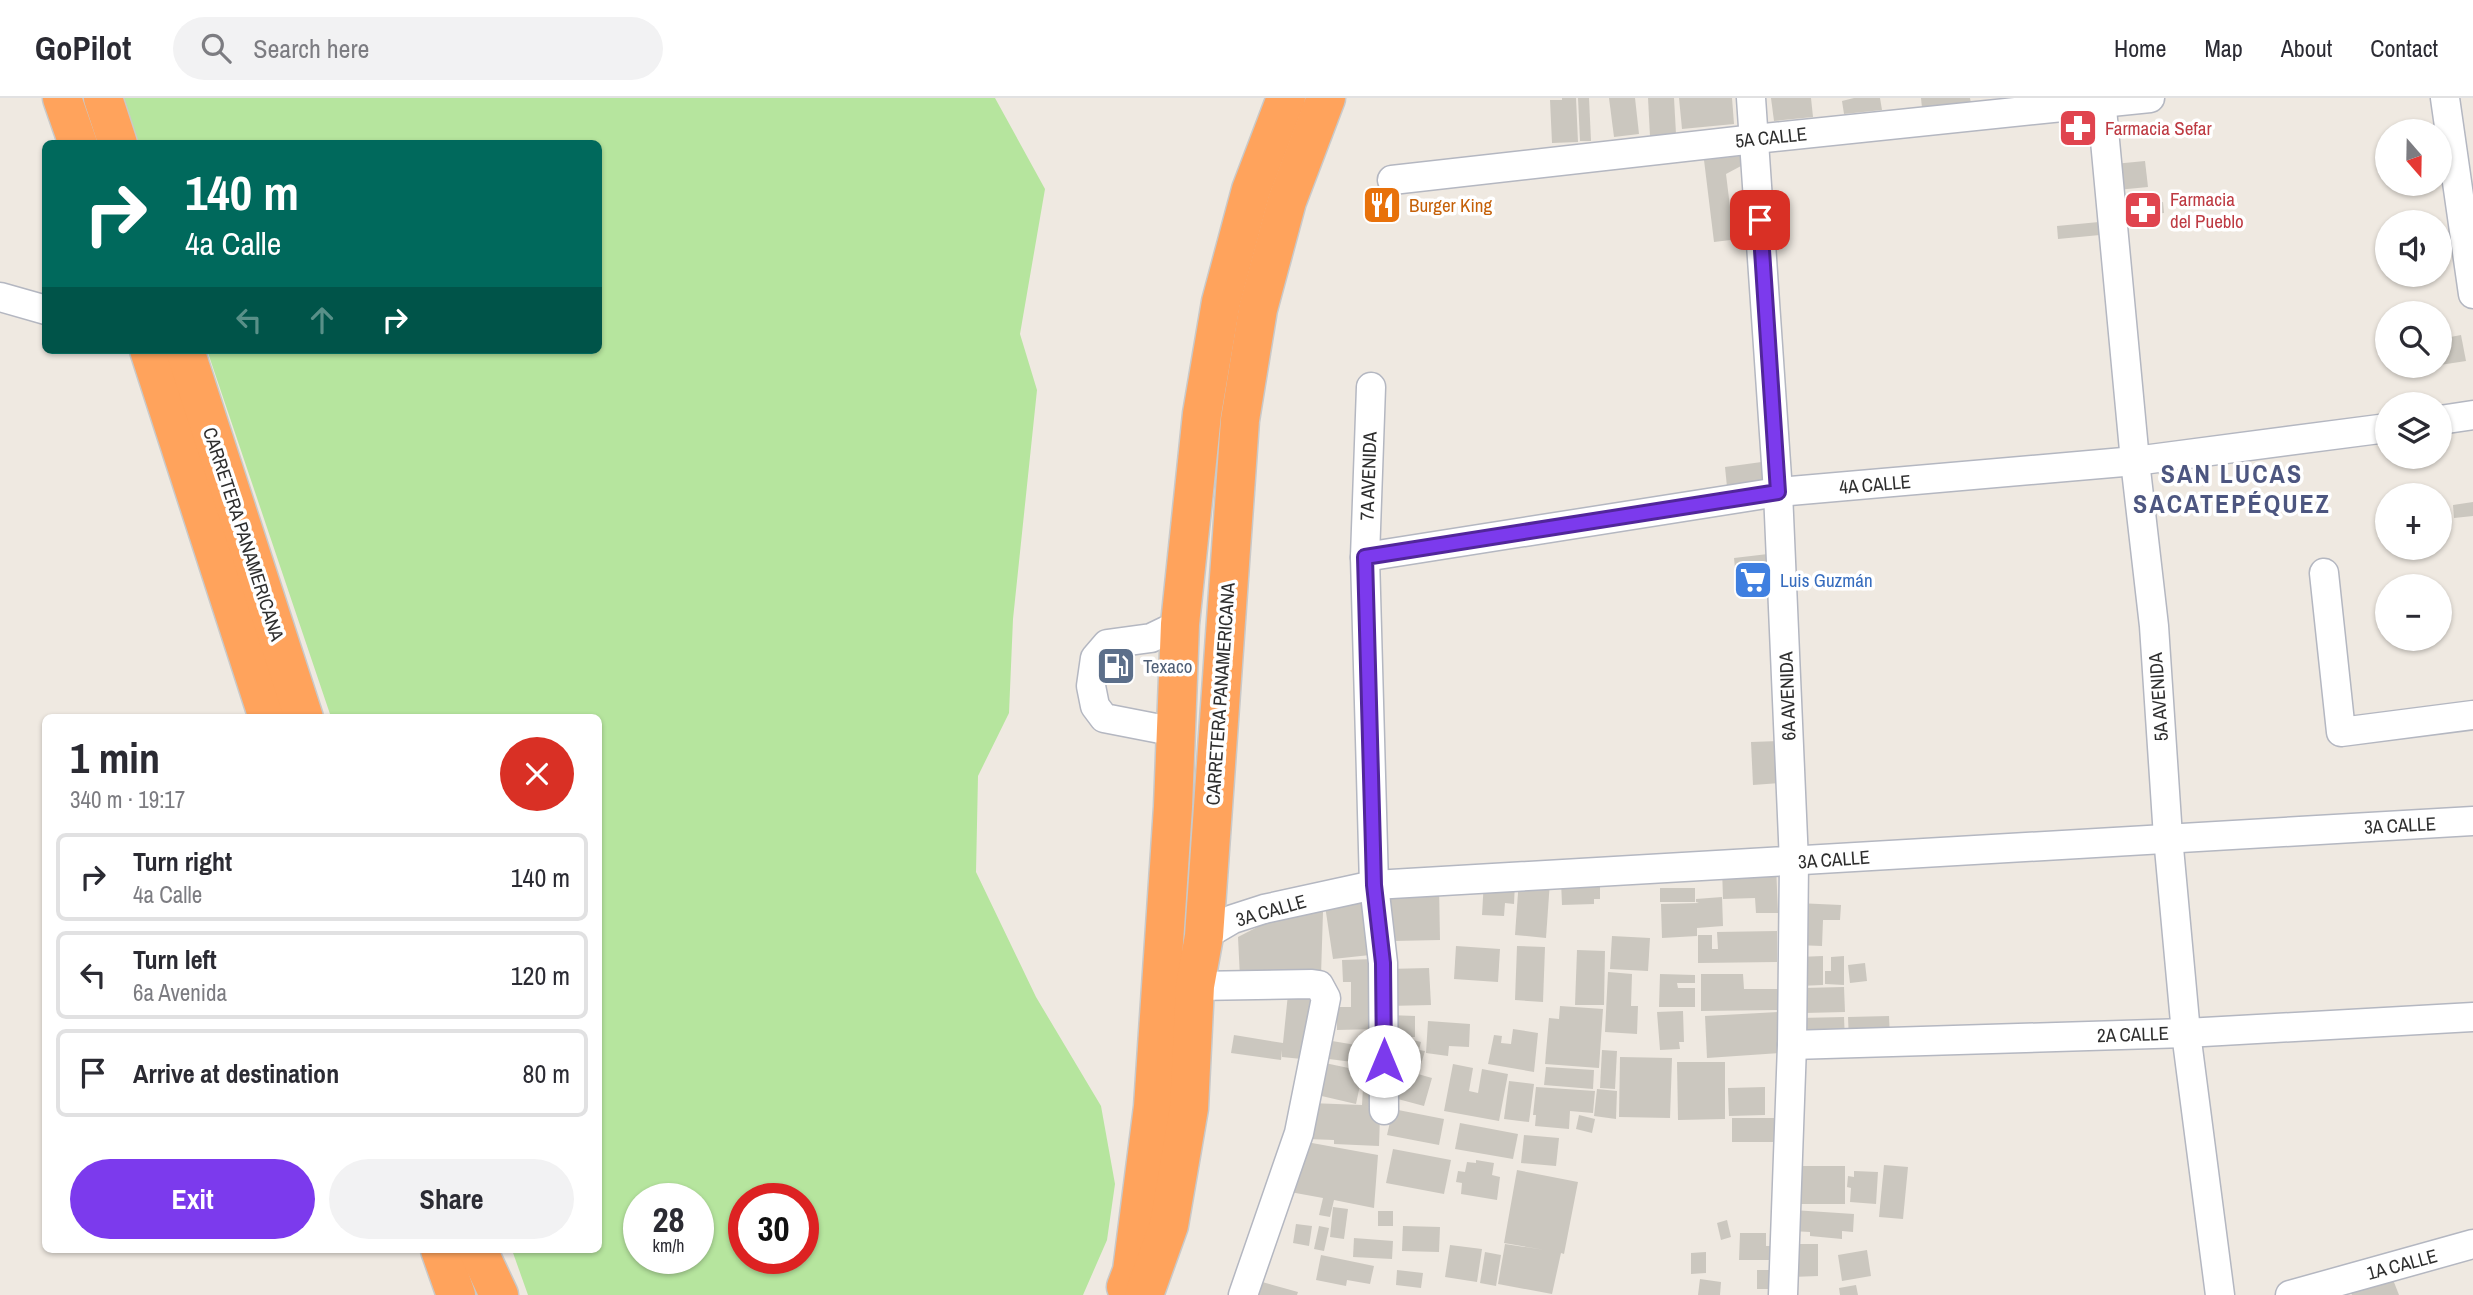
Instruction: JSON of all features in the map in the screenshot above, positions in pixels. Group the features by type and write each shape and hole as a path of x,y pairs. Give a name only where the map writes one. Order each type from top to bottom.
{"highway":[{"path":"62,98 77,140"},
{"path":"103,98 117,140"},
{"name":"CARRETERA PANAMERICANA","path":"1123,1295 1132,1271 1153,1107 1162,992 1180,624 1202,414 1221,302 1251,190 1286,98"},
{"name":"CARRETERA PANAMERICANA","path":"1144,1295 1169,1225 1187,1121 1195,986 1204,936 1240,420 1258,309 1277,237 1287,201 1326,98"},
{"name":"CARRETERA PANAMERICANA","path":"150,354 267,714"},
{"name":"CARRETERA PANAMERICANA","path":"186,354 303,714"},
{"path":"441,1253 456,1295"},
{"path":"479,1253 499,1295"}],"street":[{"name":"6A AVENIDA","path":"1751,98 1778,492 1794,862 1792,1045 1783,1295"},
{"name":"5A CALLE","path":"1392,180 2102,100 2150,98"},
{"path":"2445,98 2473,294"},
{"name":"5A AVENIDA","path":"2102,100 2135,461 2154,626 2168,837 2186,1033 2220,1295"},
{"path":"0,297 42,309"},
{"name":"7A AVENIDA","path":"1371,387 1365,557 1374,885 1383,963 1384,1110"},
{"path":"2452,418 2473,415"},
{"name":"4A CALLE","path":"1365,557 1778,492 2135,461 2375,430"},
{"path":"2324,573 2341,732 2473,715"},
{"path":"1176,732 1104,718 1095,706 1091,686 1094,658 1107,644 1151,638 1180,624"},
{"name":"3A CALLE","path":"1204,936 1233,919 1264,909 1374,885 2473,821"},
{"path":"1195,986 1312,984 1319,985 1326,998 1299,1133 1242,1295"},
{"name":"2A CALLE","path":"1792,1045 2186,1033 2473,1017"},
{"name":"1A CALLE","path":"2290,1295 2473,1244"}],"green space":[{"path":"121,98 995,98 1045,189 1020,334 1037,390 1013,619 1009,713 978,776 976,872 1036,997 1101,1106 1115,1184 1107,1240 1083,1295 528,1295 513,1253 602,1253 602,714 330,714 208,354 602,354 602,140 136,140"}],"building":[{"path":"1576,98 1578,142 1552,143 1550,100"},
{"path":"1578,98 1589,98 1591,141 1580,141"},
{"path":"1609,98 1635,98 1639,134 1614,137"},
{"path":"1648,98 1674,98 1676,134 1650,136"},
{"path":"1679,98 1732,98 1734,124 1682,129"},
{"path":"1771,98 1811,98 1813,117 1774,121"},
{"path":"1880,98 1882,110 1844,114 1842,101"},
{"path":"1921,98 1970,98 1971,103 1922,108"},
{"name":"Farmacia Sefar","path":"2061,111 2091,117 2093,138 2065,141"},
{"path":"1740,156 1741,166 1726,174 1733,231 1746,229 1747,238 1714,242 1704,160"},
{"path":"2145,161 2148,187 2117,190 2114,164"},
{"name":"Farmacia del Pueblo","path":"2163,202 2164,213 2123,218 2122,207"},
{"path":"2099,222 2100,235 2058,239 2057,226"},
{"path":"2461,335 2466,361 2452,363 2452,337"},
{"path":"1769,461 1771,482 1727,487 1725,467"},
{"path":"2473,502 2473,516 2454,518 2453,505"},
{"path":"1768,554 1771,586 1737,590 1734,558"},
{"path":"1779,741 1781,783 1753,785 1751,742"},
{"path":"1776,865 1778,913 1756,913 1755,898 1723,899 1722,868"},
{"path":"1519,879 1550,881 1546,938 1515,935"},
{"path":"1484,880 1515,882 1514,904 1505,903 1504,916 1482,915"},
{"path":"1600,880 1600,899 1594,899 1594,904 1562,905 1561,881"},
{"path":"1439,885 1440,940 1393,941 1381,887"},
{"path":"1660,888 1695,888 1695,902 1660,902"},
{"path":"1364,894 1370,955 1333,959 1324,899"},
{"path":"1722,897 1723,926 1697,928 1697,936 1662,938 1661,904 1699,903 1696,899"},
{"path":"1797,903 1841,905 1840,920 1823,920 1822,946 1796,945"},
{"path":"1323,911 1321,976 1240,978 1238,937 1281,915"},
{"path":"1777,931 1777,962 1698,963 1698,935 1712,935 1712,949 1718,949 1717,932"},
{"path":"1612,936 1650,938 1648,971 1610,969"},
{"path":"1456,946 1500,949 1498,982 1454,979"},
{"path":"1517,946 1545,947 1543,1002 1515,1000"},
{"path":"1577,950 1605,951 1604,1005 1575,1005"},
{"path":"1823,956 1823,985 1798,986 1798,957"},
{"path":"1844,956 1844,985 1825,984 1825,971 1831,971 1831,957"},
{"path":"1376,959 1378,1029 1337,1030 1337,1007 1351,1007 1351,982 1343,982 1342,960"},
{"path":"1865,963 1867,981 1850,983 1848,965"},
{"path":"1429,968 1431,1005 1388,1006 1387,969"},
{"path":"1608,972 1632,974 1631,1006 1638,1006 1637,1034 1605,1032"},
{"path":"1660,974 1695,975 1695,983 1677,983 1678,988 1695,988 1695,1007 1659,1007"},
{"path":"1701,974 1743,974 1744,989 1778,989 1778,1010 1701,1011"},
{"path":"1844,987 1845,1012 1804,1013 1803,988"},
{"path":"1288,994 1317,996 1312,1060 1282,1057 1282,1050 1281,1060 1231,1053 1234,1035 1283,1043"},
{"path":"1560,1006 1603,1009 1599,1068 1545,1064 1549,1018 1559,1019"},
{"path":"1683,1011 1684,1042 1679,1042 1680,1049 1660,1050 1657,1012"},
{"path":"1778,1012 1781,1053 1707,1058 1705,1016"},
{"path":"1389,1015 1415,1016 1415,1037 1389,1037"},
{"path":"1889,1016 1890,1039 1849,1041 1848,1017"},
{"path":"1844,1017 1845,1041 1800,1042 1799,1018"},
{"path":"1428,1021 1470,1024 1469,1047 1449,1046 1448,1056 1426,1053"},
{"path":"1513,1029 1538,1033 1534,1072 1488,1064 1494,1035 1502,1036 1501,1043 1511,1044"},
{"path":"1401,1037 1421,1042 1419,1050 1425,1051 1418,1074 1432,1078 1424,1106 1394,1098 1401,1069 1385,1065 1387,1055 1408,1060 1409,1058 1387,1053 1389,1043 1399,1045"},
{"path":"1332,1041 1362,1046 1360,1063 1329,1059"},
{"path":"1602,1050 1617,1051 1615,1089 1600,1088"},
{"path":"1620,1057 1672,1058 1670,1118 1619,1117"},
{"path":"1320,1062 1363,1071 1356,1104 1313,1094"},
{"path":"1677,1062 1725,1062 1725,1119 1678,1120"},
{"path":"1453,1064 1473,1068 1469,1091 1478,1093 1482,1069 1508,1074 1499,1121 1444,1111"},
{"path":"1546,1067 1594,1070 1593,1089 1544,1085"},
{"path":"1509,1081 1534,1084 1529,1122 1504,1119"},
{"path":"1363,1087 1381,1087 1379,1146 1334,1144 1334,1140 1308,1139 1310,1103 1362,1105"},
{"path":"1536,1087 1595,1091 1593,1113 1570,1111 1569,1129 1535,1126 1536,1115 1533,1115"},
{"path":"1765,1087 1765,1115 1729,1116 1728,1088"},
{"path":"1597,1089 1617,1091 1616,1119 1594,1116"},
{"path":"1393,1109 1444,1119 1439,1145 1387,1135"},
{"path":"1579,1115 1595,1119 1592,1133 1576,1129"},
{"path":"1732,1118 1778,1118 1778,1142 1732,1142"},
{"path":"1460,1123 1518,1134 1513,1159 1455,1149"},
{"path":"1524,1135 1559,1138 1556,1166 1521,1163"},
{"path":"1301,1141 1378,1155 1374,1208 1334,1200 1330,1217 1319,1215 1323,1198 1290,1192"},
{"path":"1393,1149 1451,1160 1444,1194 1386,1183"},
{"path":"1476,1160 1494,1163 1492,1175 1500,1177 1497,1200 1461,1194 1462,1183 1456,1182 1458,1171 1465,1172 1467,1162 1476,1163"},
{"path":"1884,1165 1908,1167 1903,1219 1879,1217"},
{"path":"1798,1166 1845,1166 1845,1204 1798,1204"},
{"path":"1517,1170 1578,1182 1564,1254 1561,1253 1552,1294 1498,1284 1505,1244 1545,1250 1504,1243"},
{"path":"1854,1171 1878,1172 1876,1204 1850,1202 1848,1176 1854,1177"},
{"path":"1333,1207 1348,1209 1344,1239 1330,1237"},
{"path":"1793,1210 1854,1214 1853,1232 1842,1231 1842,1239 1792,1231"},
{"path":"1378,1211 1393,1211 1393,1226 1378,1226"},
{"path":"1727,1220 1731,1237 1721,1240 1717,1223"},
{"path":"1296,1224 1312,1226 1309,1246 1293,1243"},
{"path":"1319,1226 1329,1228 1324,1251 1314,1249"},
{"path":"1403,1226 1440,1227 1439,1252 1402,1251"},
{"path":"1740,1233 1766,1233 1766,1246 1773,1246 1773,1260 1739,1260"},
{"path":"1354,1238 1393,1241 1392,1259 1353,1257"},
{"path":"1792,1244 1818,1244 1818,1276 1792,1277"},
{"path":"1450,1245 1482,1249 1477,1282 1445,1277"},
{"path":"1867,1250 1871,1276 1842,1281 1838,1255"},
{"path":"1485,1252 1501,1255 1496,1286 1480,1283"},
{"path":"1706,1252 1706,1273 1691,1274 1691,1253"},
{"path":"1321,1255 1374,1266 1370,1284 1347,1280 1346,1286 1316,1280"},
{"path":"1397,1270 1423,1273 1421,1288 1396,1285"},
{"path":"1757,1270 1772,1270 1772,1289 1757,1289"},
{"path":"2392,1277 2399,1295 2352,1295 2350,1292"},
{"path":"1700,1279 1721,1282 1720,1295 1698,1295"},
{"path":"1255,1280 1298,1292 1297,1295 1250,1295"},
{"path":"1856,1285 1858,1295 1840,1295 1839,1288"}],"place":[{"name":"Farmacia Sefar","path":"2078,128"},
{"name":"Burger King","path":"1382,205"},
{"name":"Farmacia del Pueblo","path":"2143,210"},
{"name":"Luis Guzmán","path":"1753,580"},
{"name":"Texaco","path":"1116,666"}],"district":[{"name":"SAN LUCAS SACATEPÉQUEZ","path":"2232,488"}],"route":[{"path":"1384,1061 1383,963 1374,885 1365,557 1778,492 1760,220"}]}
